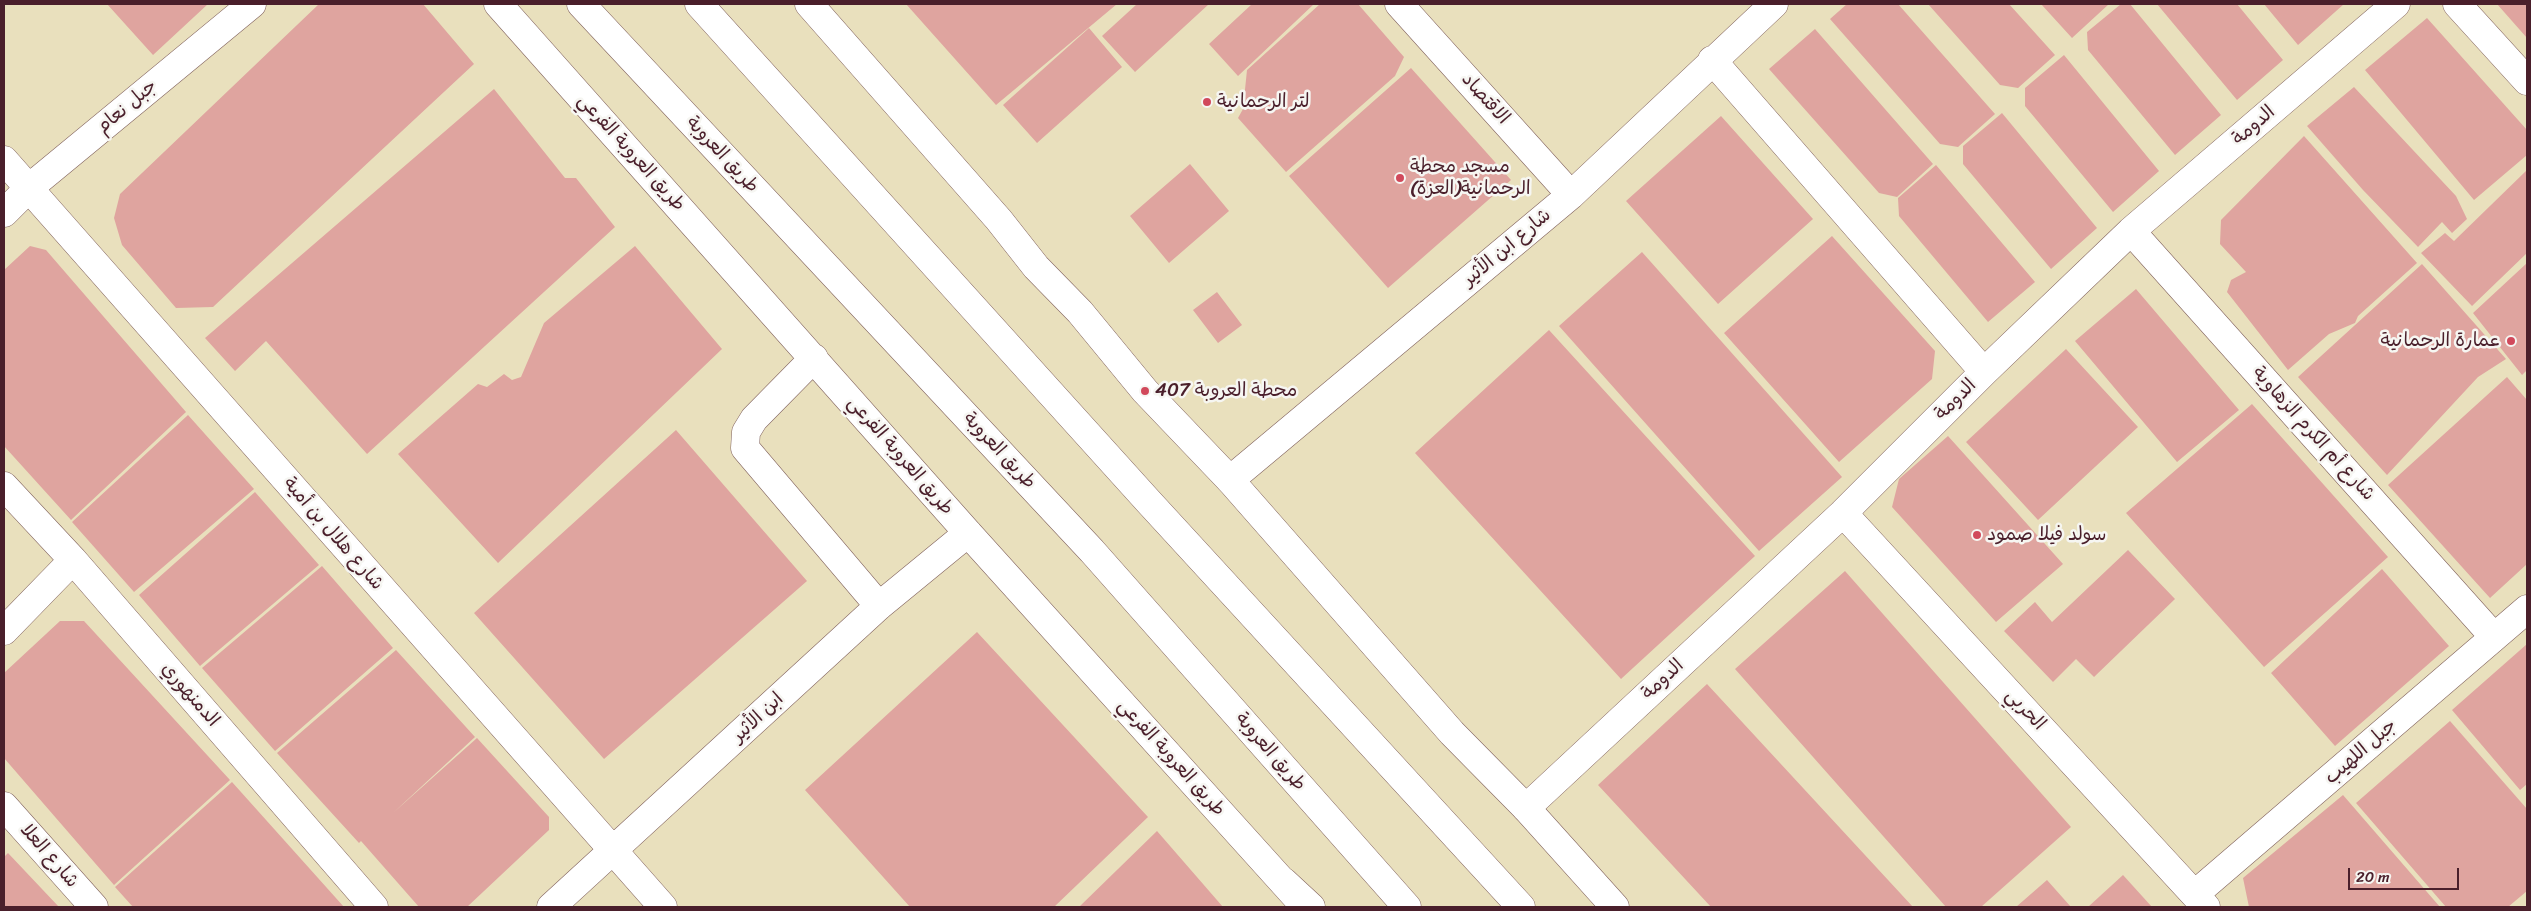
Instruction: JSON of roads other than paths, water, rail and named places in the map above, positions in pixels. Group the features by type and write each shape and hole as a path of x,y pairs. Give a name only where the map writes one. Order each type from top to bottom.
{"street":[{"name":"جبل نعام","path":"4,213 29,188 252,4"},
{"name":"طريق العروبة الفرعي","path":"498,4 968,533 1305,907"},
{"name":"طريق العروبة","path":"581,4 1092,551 1407,907"},
{"path":"699,4 1148,501 1521,907"},
{"path":"810,4 999,220 1036,267 1080,312 1145,391 1230,480 1452,733 1526,808 1615,907"},
{"name":"الاقتصاد","path":"1400,4 1571,195"},
{"name":"شارع ابن الأثير","path":"1230,480 1571,195 1712,60 1774,4"},
{"name":"الدومة","path":"1526,808 1843,513 1984,372 2132,231 2396,4"},
{"path":"2456,4 2527,81"},
{"path":"1712,60 1984,372"},
{"name":"شارع هلال بن أمية","path":"4,160 663,907"},
{"name":"شارع أم الكرم الزهاوية","path":"2132,231 2494,637"},
{"path":"814,358 754,419 746,432 745,448 880,606"},
{"name":"الدمنهوري","path":"4,486 73,560 374,907"},
{"name":"الحربي","path":"1843,513 2201,901"},
{"name":"ابن الأثير","path":"551,907 880,606 968,533"},
{"path":"4,631 73,560"},
{"name":"جبل اللهيب","path":"2201,901 2527,609"},
{"name":"شارع العلا","path":"4,806 94,907"},
{"path":"1284,882 1311,907"}],"place":[{"name":"لتر الرحمانية","path":"1207,102"},
{"name":"مسجد محطة الرحمانية(العزة)","path":"1400,178"},
{"name":"عمارة الرحمانية","path":"2511,341"},
{"name":"محطة العروبة 407","path":"1145,391"},
{"name":"سولد فيلا صمود","path":"1977,535"}]}
